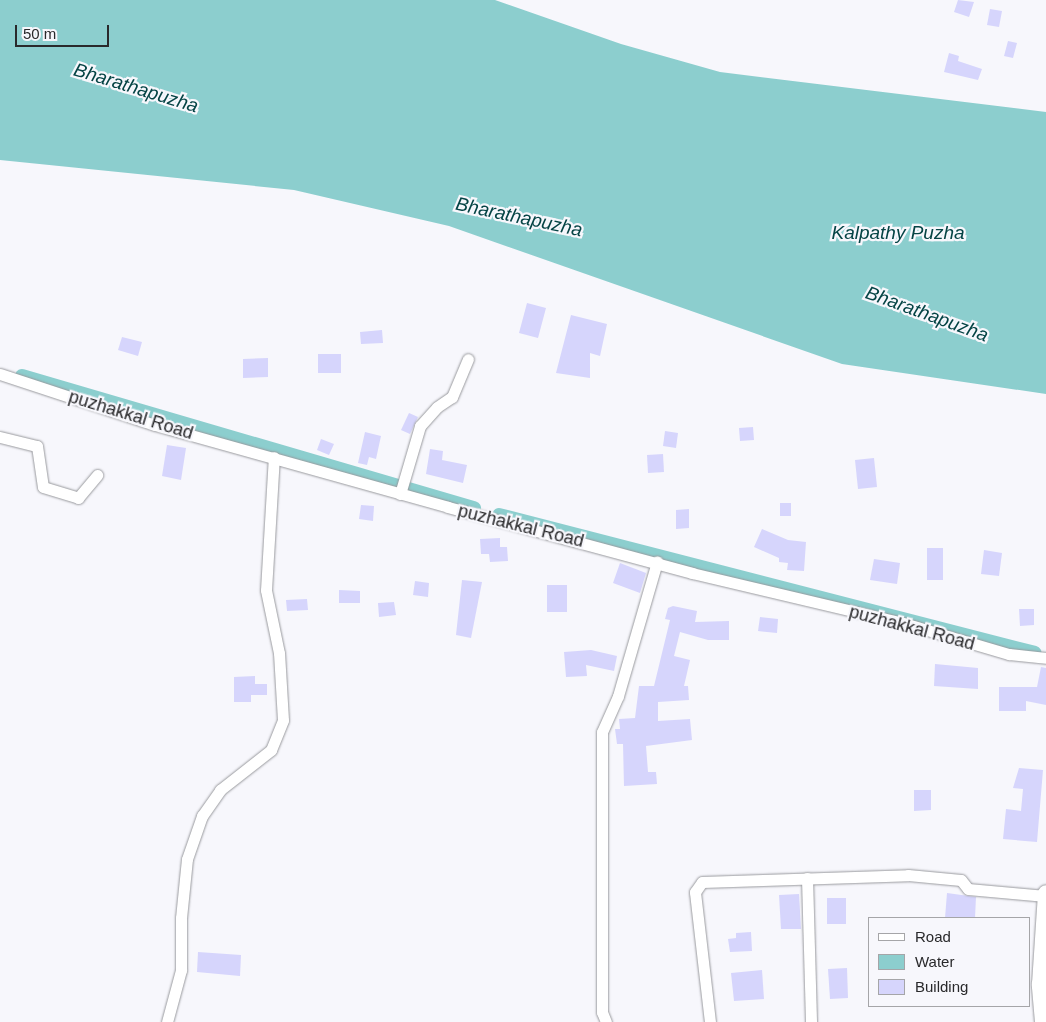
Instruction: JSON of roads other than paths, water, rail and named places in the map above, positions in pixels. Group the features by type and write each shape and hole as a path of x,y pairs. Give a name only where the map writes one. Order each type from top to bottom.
{"street":[{"path":"400,493 420,426 437,407 452,397 468,359"},
{"name":"puzhakkal Road","path":"0,374 155,425 400,493 657,562 900,622 1009,654 1046,658"},
{"path":"0,436 37,446 43,487 78,498 97,474"},
{"path":"167,1022 181,970 181,918 187,859 202,816 220,790 270,750 283,720 279,653 266,590 274,457"},
{"path":"606,1022 602,1012 602,732 618,696 657,562"},
{"path":"710,1022 695,892 702,882 908,875 961,880 968,889 1046,894 1040,984 1043,1022"},
{"path":"807,878 811,1022"}],"water":[{"name":"Kalpathy Puzha","path":"0,0 495,0 621,44 720,72 1046,112 1046,394 842,364 449,226 294,190 0,160"}],"waterway":[{"path":"22,376 474,508"},
{"path":"499,515 1035,653"}],"water label":[{"name":"Bharathapuzha","path":"136,88"},
{"name":"Bharathapuzha","path":"519,217"},
{"name":"Bharathapuzha","path":"927,314"}]}
